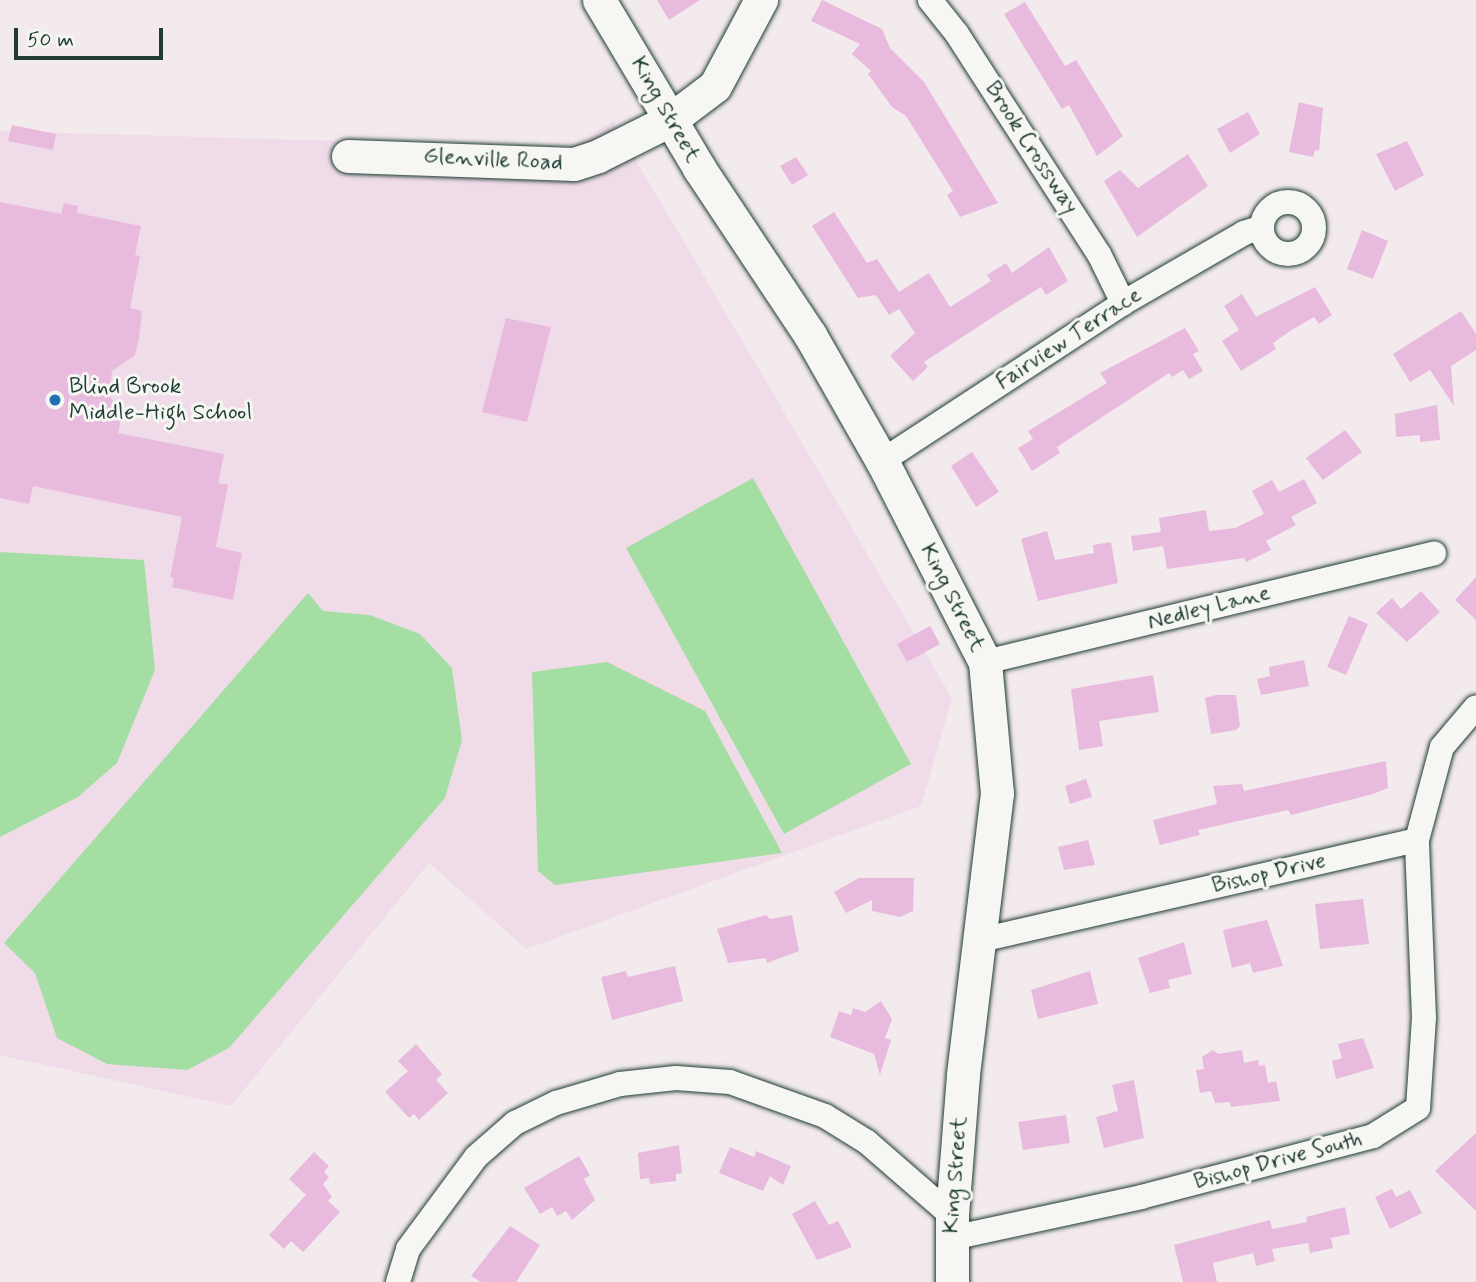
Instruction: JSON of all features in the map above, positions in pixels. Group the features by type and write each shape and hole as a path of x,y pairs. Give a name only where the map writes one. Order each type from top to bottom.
{"main road":[{"name":"King Street","path":"599,0 670,120 810,335 882,461 985,662 997,793 976,941 952,1227 952,1282"},
{"name":"Glenville Road","path":"348,156 573,164 670,120 715,86 761,0"}],"street":[{"name":"Brook Crossway","path":"930,0 957,34 1092,242 1123,303"},
{"name":"Fairview Terrace","path":"882,461 1123,303 1244,233 1262,227"},
{"name":"Nedley Lane","path":"985,662 1434,553"},
{"path":"1417,840 1442,747 1476,707"},
{"name":"Bishop Drive","path":"976,941 1417,840"},
{"name":"Bishop Drive South","path":"952,1227 1141,1197 1373,1136 1418,1108 1424,1018 1417,840"},
{"path":"398,1282 408,1249 476,1157 515,1124 556,1102 620,1084 676,1078 730,1082 825,1116 867,1142 952,1227"}],"shaded area":[{"path":"613,121 952,698 921,806 526,949 429,863 231,1106 0,1055 0,131 571,148"}],"green space":[{"path":"753,478 911,764 784,834 626,548"},
{"path":"0,552 144,560 155,670 117,763 78,797 0,837"},
{"path":"308,593 323,611 370,615 420,634 452,668 462,740 445,798 229,1048 187,1070 107,1064 57,1038 35,973 4,943"},
{"path":"607,662 705,711 782,853 555,885 538,871 532,672"}],"building":[{"path":"657,0 700,0 669,20"},
{"path":"822,0 882,29 890,48 924,82 998,203 960,217 947,195 953,191 906,116 892,107 868,74 871,71 852,54 860,44 811,21"},
{"path":"1025,2 1065,66 1076,60 1123,136 1097,156 1069,105 1062,109 1004,14"},
{"path":"1299,102 1323,108 1319,151 1315,150 1313,157 1289,152"},
{"path":"1248,112 1260,134 1230,153 1217,129"},
{"path":"12,125 56,134 53,150 8,141"},
{"path":"1407,141 1424,175 1395,191 1376,154"},
{"path":"1188,154 1208,186 1137,237 1104,181 1120,170 1138,188"},
{"path":"796,157 808,175 792,185 780,166"},
{"name":"Blind Brook Middle-High School","path":"0,202 61,214 64,203 78,206 77,213 141,226 135,255 140,256 130,308 142,311 139,338 135,355 112,371 109,395 122,414 118,433 224,454 218,483 228,485 216,547 242,553 233,600 172,587 174,578 170,577 182,517 33,486 29,504 0,498"},
{"path":"834,212 867,263 877,259 899,292 929,273 950,307 991,281 987,275 1006,263 1012,273 1049,247 1068,281 1046,295 1041,287 996,315 924,362 928,367 913,381 890,356 915,333 899,309 889,315 876,295 858,298 812,226"},
{"path":"1362,230 1388,241 1373,279 1347,269"},
{"path":"1315,287 1332,315 1319,324 1314,317 1290,331 1273,343 1276,349 1241,371 1222,341 1239,330 1224,306 1242,294 1256,317"},
{"path":"1461,311 1476,334 1476,350 1451,366 1454,406 1430,370 1410,382 1393,354"},
{"path":"506,318 551,327 527,422 482,412"},
{"path":"1185,328 1199,351 1193,354 1203,371 1189,379 1183,370 1172,377 1169,373 1057,447 1060,453 1032,471 1018,448 1033,439 1028,431 1107,383 1100,373"},
{"path":"1437,405 1440,440 1420,442 1420,435 1396,437 1395,414"},
{"path":"1345,430 1362,452 1323,480 1306,458"},
{"path":"972,452 999,492 976,507 951,466"},
{"path":"1304,479 1317,503 1291,517 1296,525 1266,541 1271,550 1246,562 1244,558 1167,569 1163,546 1133,551 1131,536 1161,532 1159,518 1206,510 1209,531 1235,528 1264,514 1252,491 1272,480 1279,492"},
{"path":"1047,531 1055,560 1094,553 1093,545 1111,542 1118,583 1038,601 1021,539"},
{"path":"1476,577 1476,620 1455,600"},
{"path":"1421,591 1440,612 1407,642 1376,613 1392,598 1401,609"},
{"path":"1349,616 1368,624 1346,675 1327,667"},
{"path":"930,626 940,644 907,662 897,644"},
{"path":"1304,660 1309,686 1261,695 1257,679 1270,676 1269,667"},
{"path":"1153,675 1159,712 1099,721 1103,746 1079,750 1071,689"},
{"path":"1236,695 1240,726 1236,730 1211,734 1205,698"},
{"path":"1386,761 1388,788 1373,794 1291,815 1288,810 1198,830 1200,835 1160,845 1153,820 1217,804 1213,786 1242,784 1244,791"},
{"path":"1086,779 1092,797 1070,804 1065,786"},
{"path":"1088,840 1095,865 1064,870 1058,847"},
{"path":"859,878 914,878 913,911 900,917 872,911 872,900 846,913 834,892"},
{"path":"1363,899 1369,944 1320,949 1315,904"},
{"path":"766,915 770,919 792,915 799,951 767,963 766,958 728,963 717,929"},
{"path":"1267,920 1283,966 1253,973 1250,963 1232,968 1223,930"},
{"path":"1184,942 1192,974 1168,980 1170,988 1150,993 1138,958"},
{"path":"675,966 683,1001 612,1020 601,977 626,971 628,977"},
{"path":"1090,971 1098,1004 1038,1019 1031,990"},
{"path":"881,1001 892,1019 885,1038 891,1040 880,1075 874,1054 830,1037 839,1011 851,1015 853,1008 865,1012"},
{"path":"1363,1038 1374,1068 1336,1079 1332,1061 1342,1058 1338,1044"},
{"path":"416,1044 442,1074 436,1080 448,1093 419,1120 414,1114 409,1118 385,1092 408,1071 398,1061"},
{"path":"1213,1050 1218,1054 1242,1050 1244,1063 1258,1060 1259,1066 1265,1065 1268,1083 1276,1081 1280,1101 1231,1107 1230,1102 1215,1103 1211,1091 1200,1093 1196,1070 1204,1069 1202,1057"},
{"path":"1134,1080 1144,1138 1104,1148 1096,1117 1118,1111 1112,1085"},
{"path":"1066,1115 1070,1143 1023,1150 1018,1122"},
{"path":"1476,1133 1476,1211 1435,1171"},
{"path":"679,1145 682,1173 676,1174 676,1181 650,1184 649,1178 640,1179 638,1153"},
{"path":"730,1147 754,1157 756,1151 791,1166 783,1185 770,1176 763,1191 719,1173"},
{"path":"314,1152 329,1166 324,1172 329,1177 323,1184 332,1197 328,1201 340,1212 303,1252 291,1241 284,1249 269,1235 306,1195 289,1179"},
{"path":"579,1156 590,1175 584,1179 595,1200 572,1220 566,1211 557,1216 552,1207 540,1214 524,1188"},
{"path":"1392,1189 1396,1197 1410,1190 1422,1213 1390,1229 1375,1197"},
{"path":"815,1201 829,1225 838,1221 852,1247 817,1260 792,1214"},
{"path":"1345,1207 1350,1234 1331,1238 1333,1248 1310,1253 1308,1243 1272,1249 1275,1261 1256,1266 1253,1253 1213,1263 1217,1282 1183,1282 1174,1245 1270,1220 1272,1229 1307,1222 1306,1217"},
{"path":"510,1226 540,1245 516,1282 481,1282 471,1276"}],"place":[{"name":"Blind Brook Middle-High School","path":"55,400"}]}
